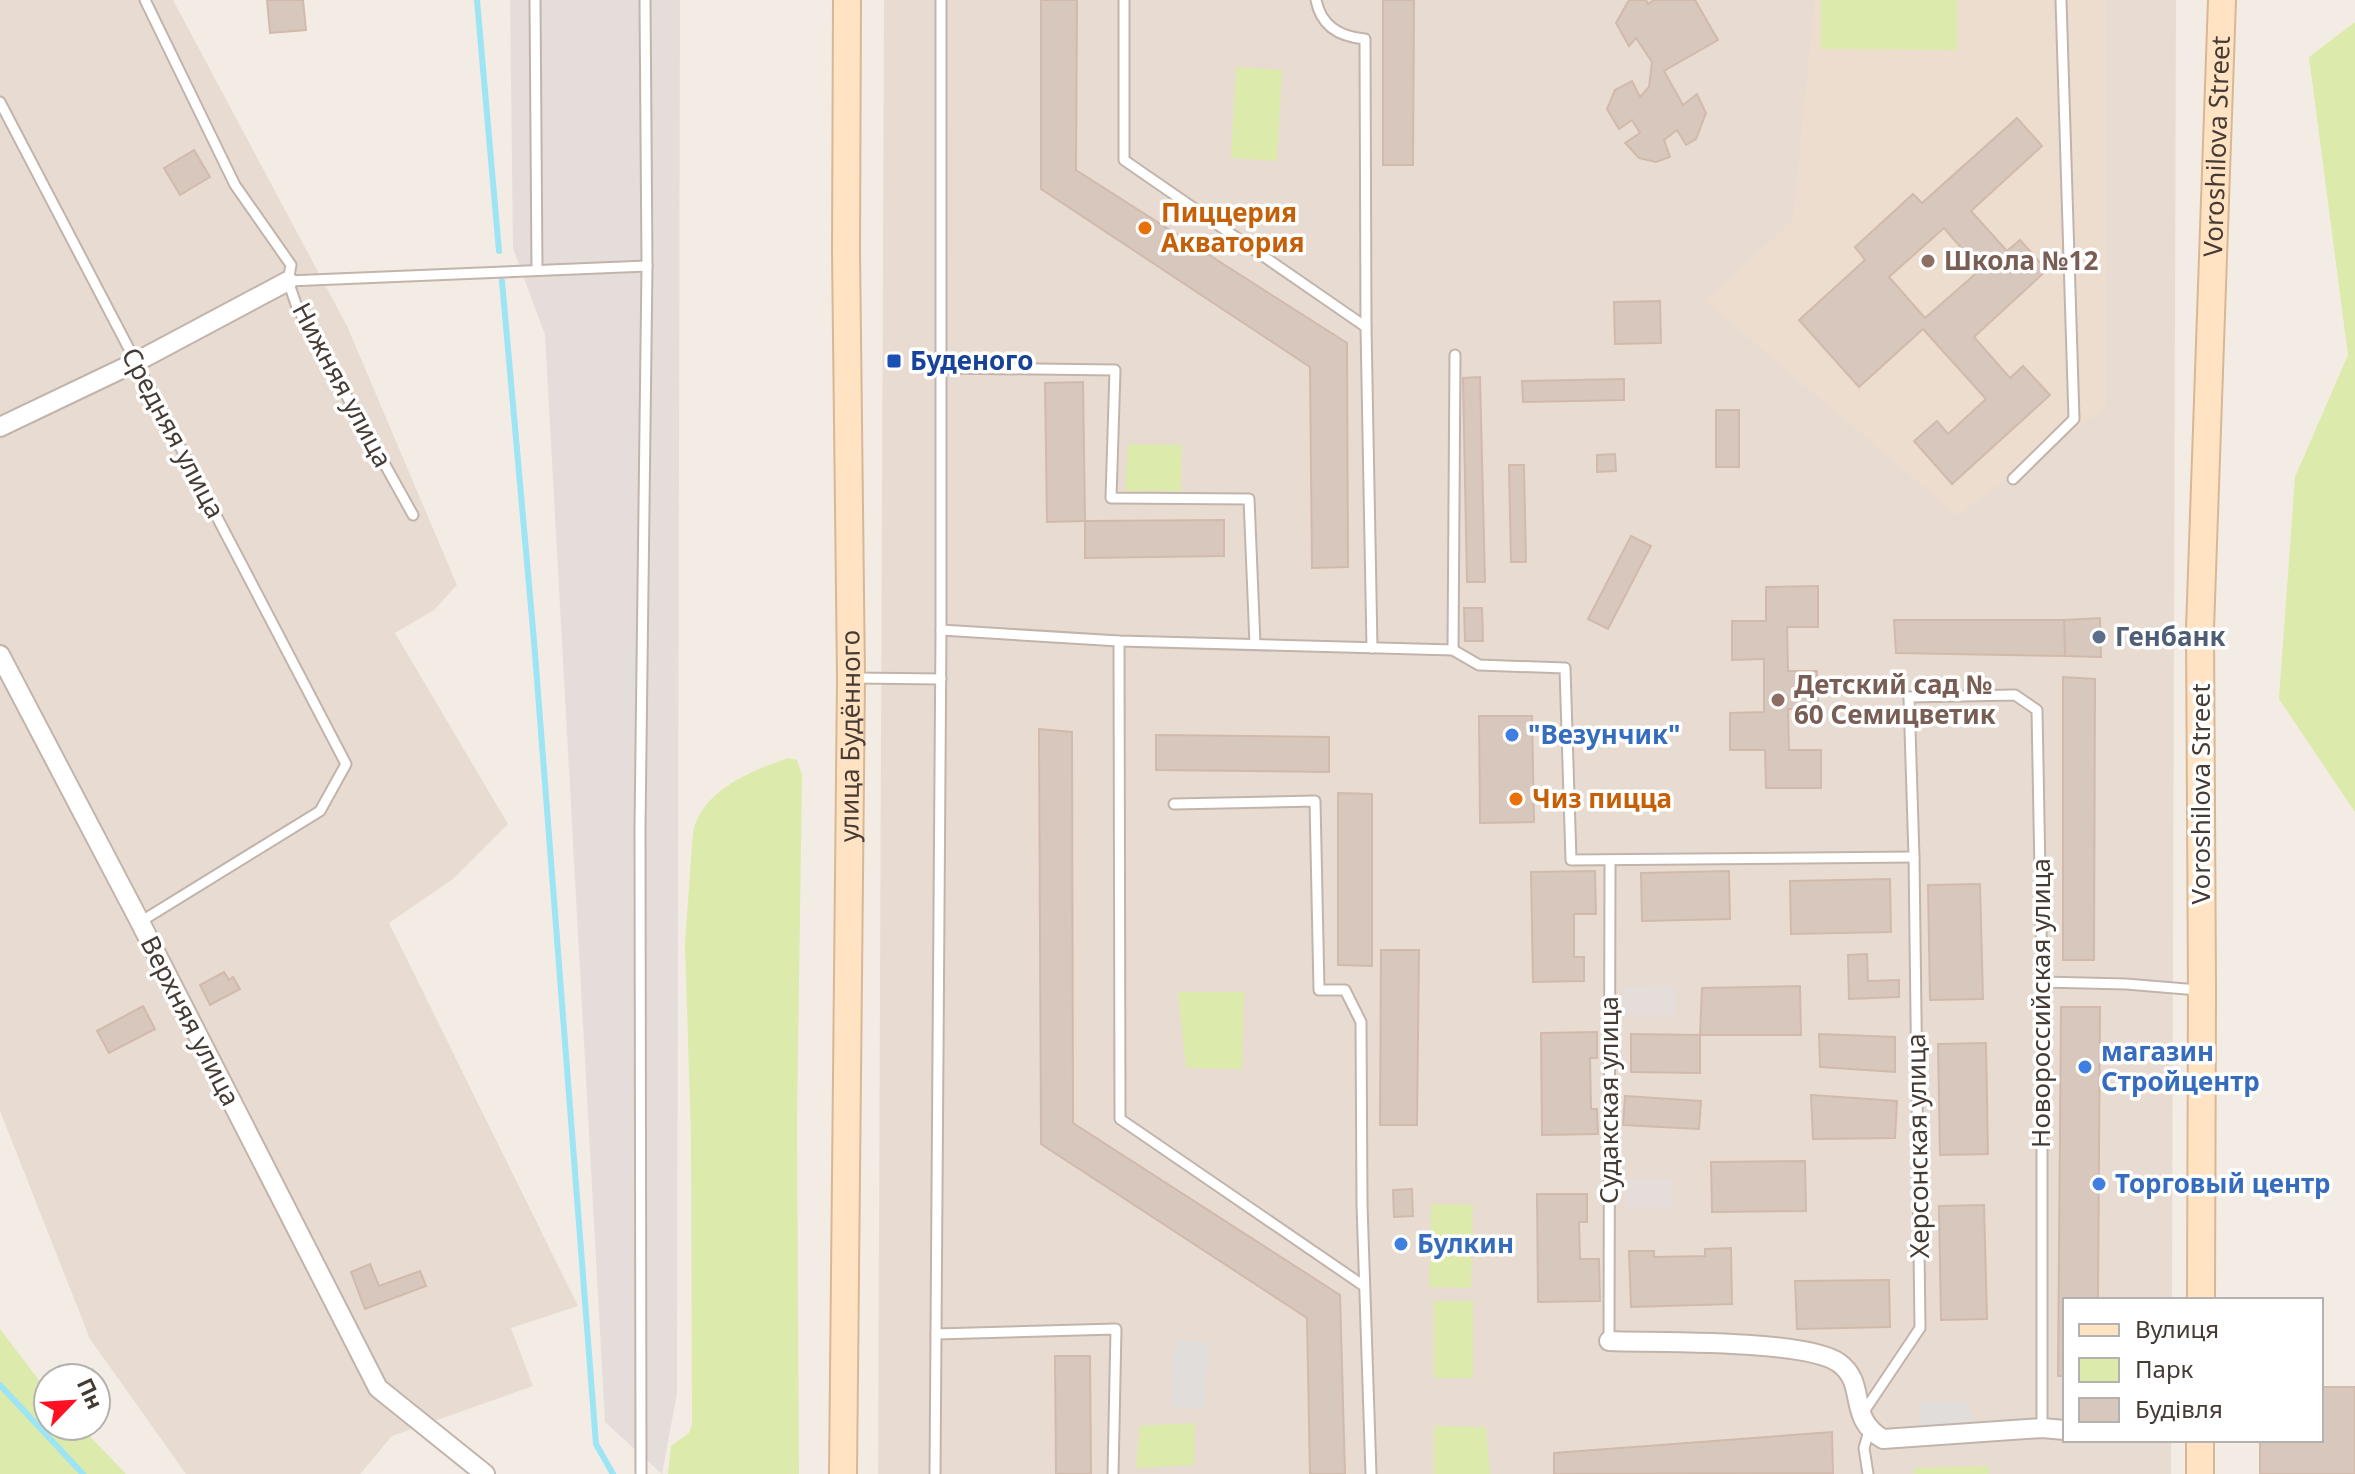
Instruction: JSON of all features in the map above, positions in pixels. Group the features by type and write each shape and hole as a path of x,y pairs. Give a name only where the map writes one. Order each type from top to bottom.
{"main road":[{"name":"улица Будённого","path":"843,1474 851,678 846,267 847,0"},
{"name":"Voroshilova Street","path":"2201,1298 2200,629 2222,0"},
{"path":"2200,1442 2200,1474"}],"street":[{"path":"0,427 136,362 288,281"},
{"name":"Верхняя улица","path":"0,655 378,1388 485,1474"},
{"path":"1609,1341 1778,1347 1818,1353 1838,1362 1850,1373 1865,1424 1883,1439 2042,1428 2063,1430"}],"lane":[{"name":"Нижняя улица","path":"145,0 235,185 291,265 288,281 297,307 413,515"},
{"path":"535,0 537,270"},
{"path":"641,1474 640,827 647,266 645,0"},
{"path":"935,1474 941,679 941,0"},
{"path":"1124,0 1124,160 1366,327"},
{"path":"1316,0 1321,18 1332,29 1352,38 1365,39 1372,648"},
{"path":"2013,479 2074,419 2061,0"},
{"name":"Средняя улица","path":"0,102 346,764 320,811 140,922"},
{"path":"288,281 647,266"},
{"path":"1453,650 1455,355"},
{"path":"941,368 1115,370 1111,498 1249,499 1255,644"},
{"path":"941,630 1119,641 1453,650 1479,665 1565,668 1571,860 1914,857"},
{"path":"1119,641 1120,1119 1364,1286"},
{"path":"851,678 941,679"},
{"name":"Новороссийская улица","path":"1909,697 2015,695 2037,710 2042,982 2042,1428"},
{"name":"Херсонская улица","path":"1865,1424 1920,1328 1909,697"},
{"path":"1174,804 1315,801 1319,990 1345,990 1361,1022 1364,1286 1371,1474"},
{"name":"Судакская улица","path":"1609,1341 1610,860"},
{"path":"2042,982 2126,984 2202,991"},
{"path":"936,1334 1116,1329 1113,1474"},
{"path":"1865,1424 1864,1448 1868,1474"}],"shaded area":[{"path":"0,0 173,0 347,326 457,585 434,610 395,633 508,824 453,879 389,923 578,1306 511,1328 533,1386 392,1436 360,1474 186,1474 112,1370 112,1362 106,1362 90,1339 0,1111"},
{"path":"510,0 680,0 677,1393 662,1474 605,1422 545,335 513,248"},
{"path":"884,0 2176,0 2172,1298 2063,1298 2063,1442 2171,1442 2171,1474 878,1474"},
{"name":"Школа №12","path":"1815,0 2106,0 2106,407 1957,515 1706,301 1793,220"},
{"path":"1675,986 1676,1015 1624,1016 1623,987"},
{"path":"1626,1179 1671,1179 1672,1208 1626,1209"},
{"path":"1175,1340 1208,1343 1204,1408 1170,1407"},
{"path":"1921,1402 1966,1402 1978,1428 1921,1428"}],"green space":[{"path":"1821,0 1957,0 1957,50 1821,49"},
{"path":"2355,22 2355,812 2279,699 2295,477 2348,355 2309,57"},
{"path":"1236,67 1282,70 1277,161 1231,158"},
{"path":"1128,444 1182,445 1181,491 1125,491"},
{"path":"788,758 797,760 802,775 797,1122 799,1474 668,1474 671,1446 689,1433 692,1424 691,1137 685,944 693,832 698,817 718,793 759,769"},
{"path":"1178,992 1244,992 1242,1069 1186,1068"},
{"path":"1431,1204 1473,1205 1471,1288 1429,1287"},
{"path":"1434,1301 1473,1301 1473,1378 1434,1378"},
{"path":"0,1329 32,1371 32,1442 95,1442 126,1474 0,1474"},
{"path":"1195,1423 1194,1465 1136,1468 1140,1426"},
{"path":"1434,1426 1486,1427 1490,1474 1434,1474"},
{"path":"1989,1466 1989,1474 1914,1474 1913,1468"}],"building":[{"path":"267,0 303,0 306,30 270,33"},
{"path":"1041,0 1077,0 1076,170 1347,343 1348,567 1312,568 1310,367 1041,189"},
{"path":"1383,0 1414,0 1413,165 1383,165"},
{"path":"1629,0 1646,0 1648,4 1654,0 1695,0 1718,40 1664,71 1683,105 1697,94 1706,113 1696,139 1686,145 1677,130 1664,140 1670,157 1656,162 1639,158 1625,143 1640,133 1632,120 1619,129 1607,109 1615,90 1632,81 1640,97 1649,87 1652,62 1636,38 1629,46 1616,23"},
{"path":"2017,118 2042,146 1971,211 2007,251 2020,240 2047,270 1974,337 2010,378 2023,366 2050,395 1952,484 1914,441 1937,421 1948,434 1986,399 1923,329 1859,387 1799,320 1865,260 1855,247 1913,194 1922,203","holes":["1944,228 1980,270 1925,318 1889,277"]},
{"path":"194,150 210,177 180,195 164,168"},
{"path":"1660,301 1661,343 1615,344 1614,302"},
{"path":"1480,377 1485,582 1467,582 1463,378"},
{"path":"1624,379 1624,400 1523,402 1522,381"},
{"path":"1083,382 1085,521 1047,522 1045,383"},
{"path":"1716,410 1739,410 1739,467 1716,467"},
{"path":"1615,454 1616,471 1597,472 1597,455"},
{"path":"1509,465 1524,465 1526,562 1511,562"},
{"path":"1224,520 1224,556 1085,558 1085,521"},
{"path":"1631,536 1651,546 1608,629 1588,619"},
{"path":"1818,586 1818,627 1787,627 1788,671 1817,671 1818,708 1788,709 1789,750 1821,750 1821,788 1766,788 1765,750 1730,750 1730,713 1764,712 1764,659 1732,660 1732,621 1766,621 1766,587"},
{"path":"1464,608 1482,608 1483,641 1465,641"},
{"path":"2100,618 2101,657 2065,656 2064,620"},
{"path":"1894,620 2064,620 2065,656 1896,653"},
{"path":"2063,677 2095,679 2094,960 2063,960"},
{"path":"1479,716 1532,716 1534,822 1480,823"},
{"path":"1039,729 1072,732 1073,1123 1340,1295 1345,1474 1310,1474 1307,1318 1041,1144"},
{"path":"1156,735 1329,737 1329,772 1156,770"},
{"path":"1338,793 1372,794 1372,966 1338,965"},
{"path":"1595,871 1596,914 1574,914 1574,957 1584,957 1584,981 1533,982 1531,872"},
{"path":"1729,871 1730,919 1642,921 1641,873"},
{"path":"1890,879 1891,932 1791,934 1790,881"},
{"path":"1980,884 1983,999 1930,1000 1928,885"},
{"path":"1381,950 1419,950 1417,1125 1380,1125"},
{"path":"1867,954 1868,981 1899,980 1899,997 1849,999 1848,955"},
{"path":"224,972 229,980 233,977 240,989 210,1005 200,985"},
{"path":"1800,986 1801,1035 1700,1035 1702,988"},
{"path":"143,1006 155,1029 109,1053 97,1031"},
{"path":"2061,1007 2100,1007 2098,1298 2063,1298 2063,1376 2058,1376"},
{"path":"1597,1032 1597,1058 1590,1058 1591,1109 1597,1109 1598,1134 1542,1135 1541,1033"},
{"path":"1631,1034 1700,1035 1700,1073 1631,1072"},
{"path":"1819,1034 1895,1037 1895,1072 1820,1067"},
{"path":"1986,1043 1988,1154 1940,1155 1938,1044"},
{"path":"1811,1095 1897,1101 1895,1138 1813,1139"},
{"path":"1625,1096 1701,1101 1699,1129 1623,1125"},
{"path":"1805,1161 1806,1211 1712,1212 1711,1162"},
{"path":"1412,1189 1413,1216 1394,1217 1393,1190"},
{"path":"1537,1194 1587,1194 1587,1222 1579,1222 1580,1259 1599,1259 1600,1301 1538,1302"},
{"path":"1984,1205 1987,1319 1941,1320 1939,1206"},
{"path":"1731,1248 1732,1304 1631,1307 1629,1251 1654,1251 1654,1257 1705,1256 1705,1249"},
{"path":"370,1264 379,1286 420,1271 426,1286 365,1309 351,1272"},
{"path":"1889,1280 1890,1327 1797,1329 1795,1281"},
{"path":"1055,1356 1090,1356 1091,1474 1056,1474"},
{"path":"2323,1387 2355,1387 2355,1474 2260,1474 2260,1442 2323,1442"},
{"path":"1832,1432 1833,1473 1554,1474 1554,1453"}],"waterway":[{"path":"477,0 499,251"},
{"path":"502,281 534,641 596,1444 613,1474"},
{"path":"0,1385 83,1474"}],"place":[{"name":"Пиццерия Акватория","path":"1145,228"},
{"name":"Школа №12","path":"1928,261"},
{"name":"Буденого","path":"894,361"},
{"name":"Генбанк","path":"2099,637"},
{"name":"Детский сад № 60 Семицветик","path":"1778,700"},
{"name":"\"Везунчик\"","path":"1512,735"},
{"name":"Чиз пицца","path":"1516,799"},
{"name":"магазин Стройцентр","path":"2085,1067"},
{"name":"Торговый центр","path":"2099,1184"},
{"name":"Булкин","path":"1401,1244"}]}
